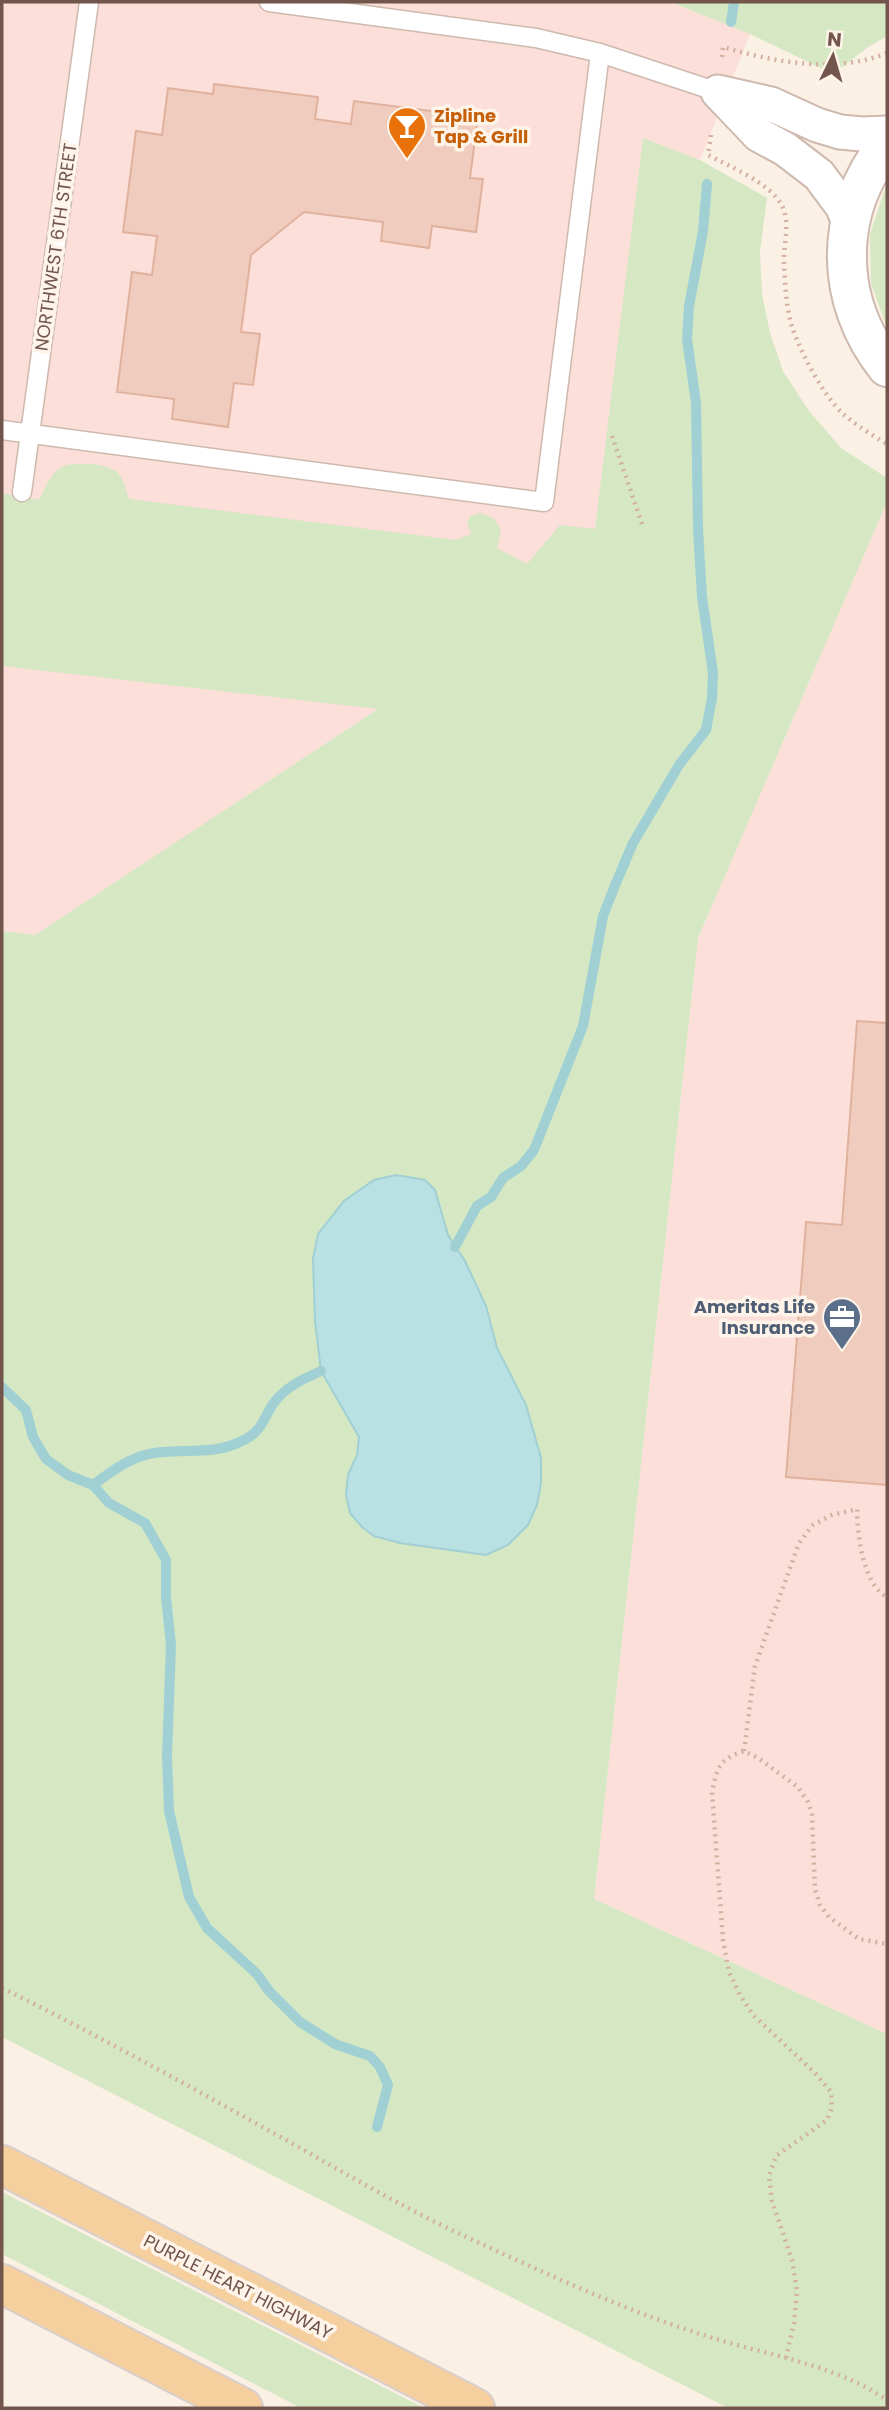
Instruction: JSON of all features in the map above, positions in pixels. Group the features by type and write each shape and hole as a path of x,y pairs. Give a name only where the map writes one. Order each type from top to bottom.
{"main road":[{"name":"PURPLE HEART HIGHWAY","path":"2,2165 475,2408"},
{"path":"2,2284 243,2408"}],"street":[{"path":"718,92 771,104 817,125 840,132 887,133"},
{"path":"718,92 758,135 785,149 819,175 842,206 849,222"},
{"path":"887,145 860,188 849,222 846,265 853,308 872,348 887,367"}],"lane":[{"name":"NORTHWEST 6TH STREET","path":"22,492 89,2"},
{"path":"269,2 537,38 600,52 718,92"},
{"path":"2,430 544,502 600,52"}],"path":[{"path":"723,47 790,62 827,64 866,62 887,53"},
{"path":"708,155 744,174 781,203 787,217 784,260 792,326 806,358 842,412 887,444"},
{"path":"612,436 642,524"},
{"path":"744,1751 755,1666 799,1543 813,1525 832,1515 857,1509 860,1548 872,1582 881,1594 887,1597"},
{"path":"786,2358 794,2323 797,2291 792,2260 772,2201 769,2176 776,2156 827,2120 832,2107 831,2092 815,2073 754,2015 729,1972 723,1940 712,1792 717,1769 729,1756 744,1751 798,1787 808,1802 812,1815 815,1890 820,1905 829,1917 859,1939 887,1944"},
{"path":"2,1988 178,2080 398,2203 472,2240 646,2314 860,2384 887,2400"}],"shaded area":[{"path":"2,2 670,2 750,34 700,160 644,139 590,570 35,935 2,931"},
{"path":"887,502 887,2034 594,1899 698,938"}],"green space":[{"path":"670,2 887,2 887,36 833,74 750,34"},
{"path":"643,138 700,160 767,198 760,251 762,294 770,333 783,371 809,411 841,448 887,478 887,502 698,938 594,1899 887,2034 887,2408 728,2408 2,2037 2,931 35,935 378,709 2,666 2,493 39,500 50,479 60,468 73,464 90,464 118,473 129,499 456,540 471,534 467,522 471,516 480,513 494,518 501,530 497,548 527,564 560,525 595,529"},
{"path":"887,183 887,328 871,283 870,234"},
{"path":"2,2192 424,2408 301,2408 2,2254"}],"water":[{"path":"396,1175 425,1180 435,1190 448,1235 465,1261 486,1306 497,1348 526,1405 541,1458 541,1483 537,1505 528,1525 508,1545 486,1555 400,1543 374,1536 350,1513 346,1495 348,1475 357,1455 359,1437 321,1371 315,1321 313,1259 318,1234 344,1201 374,1180"}],"building":[{"path":"214,84 318,97 315,119 351,124 354,101 478,117 470,178 483,179 476,232 432,226 429,248 381,241 383,222 304,212 251,255 241,332 260,334 253,385 234,383 228,427 172,419 174,399 117,392 132,272 152,275 157,236 123,232 136,131 162,135 168,88 213,94"},
{"name":"Ameritas Life Insurance","path":"857,1021 887,1023 887,1485 786,1477 806,1222 842,1225"}],"waterway":[{"path":"731,22 734,2"},
{"path":"455,1247 477,1206 491,1197 503,1178 521,1166 534,1150 583,1026 603,916 616,883 633,843 679,765 706,730 713,673 702,597 696,403 687,339 689,306 703,231 707,184"},
{"path":"93,1485 122,1465 145,1455 211,1450 244,1440 258,1429 283,1393 301,1380 321,1371"},
{"path":"2,1387 26,1410 33,1437 46,1459 68,1475 93,1485 109,1503 145,1523 166,1560 166,1597 171,1645 167,1756 169,1811 189,1897 207,1928 257,1974 269,1991 300,2022 335,2044 370,2056 380,2067 388,2085 377,2127"}],"place":[{"name":"Zipline Tap & Grill","path":"407,160"},
{"name":"Ameritas Life Insurance","path":"842,1351"}]}
